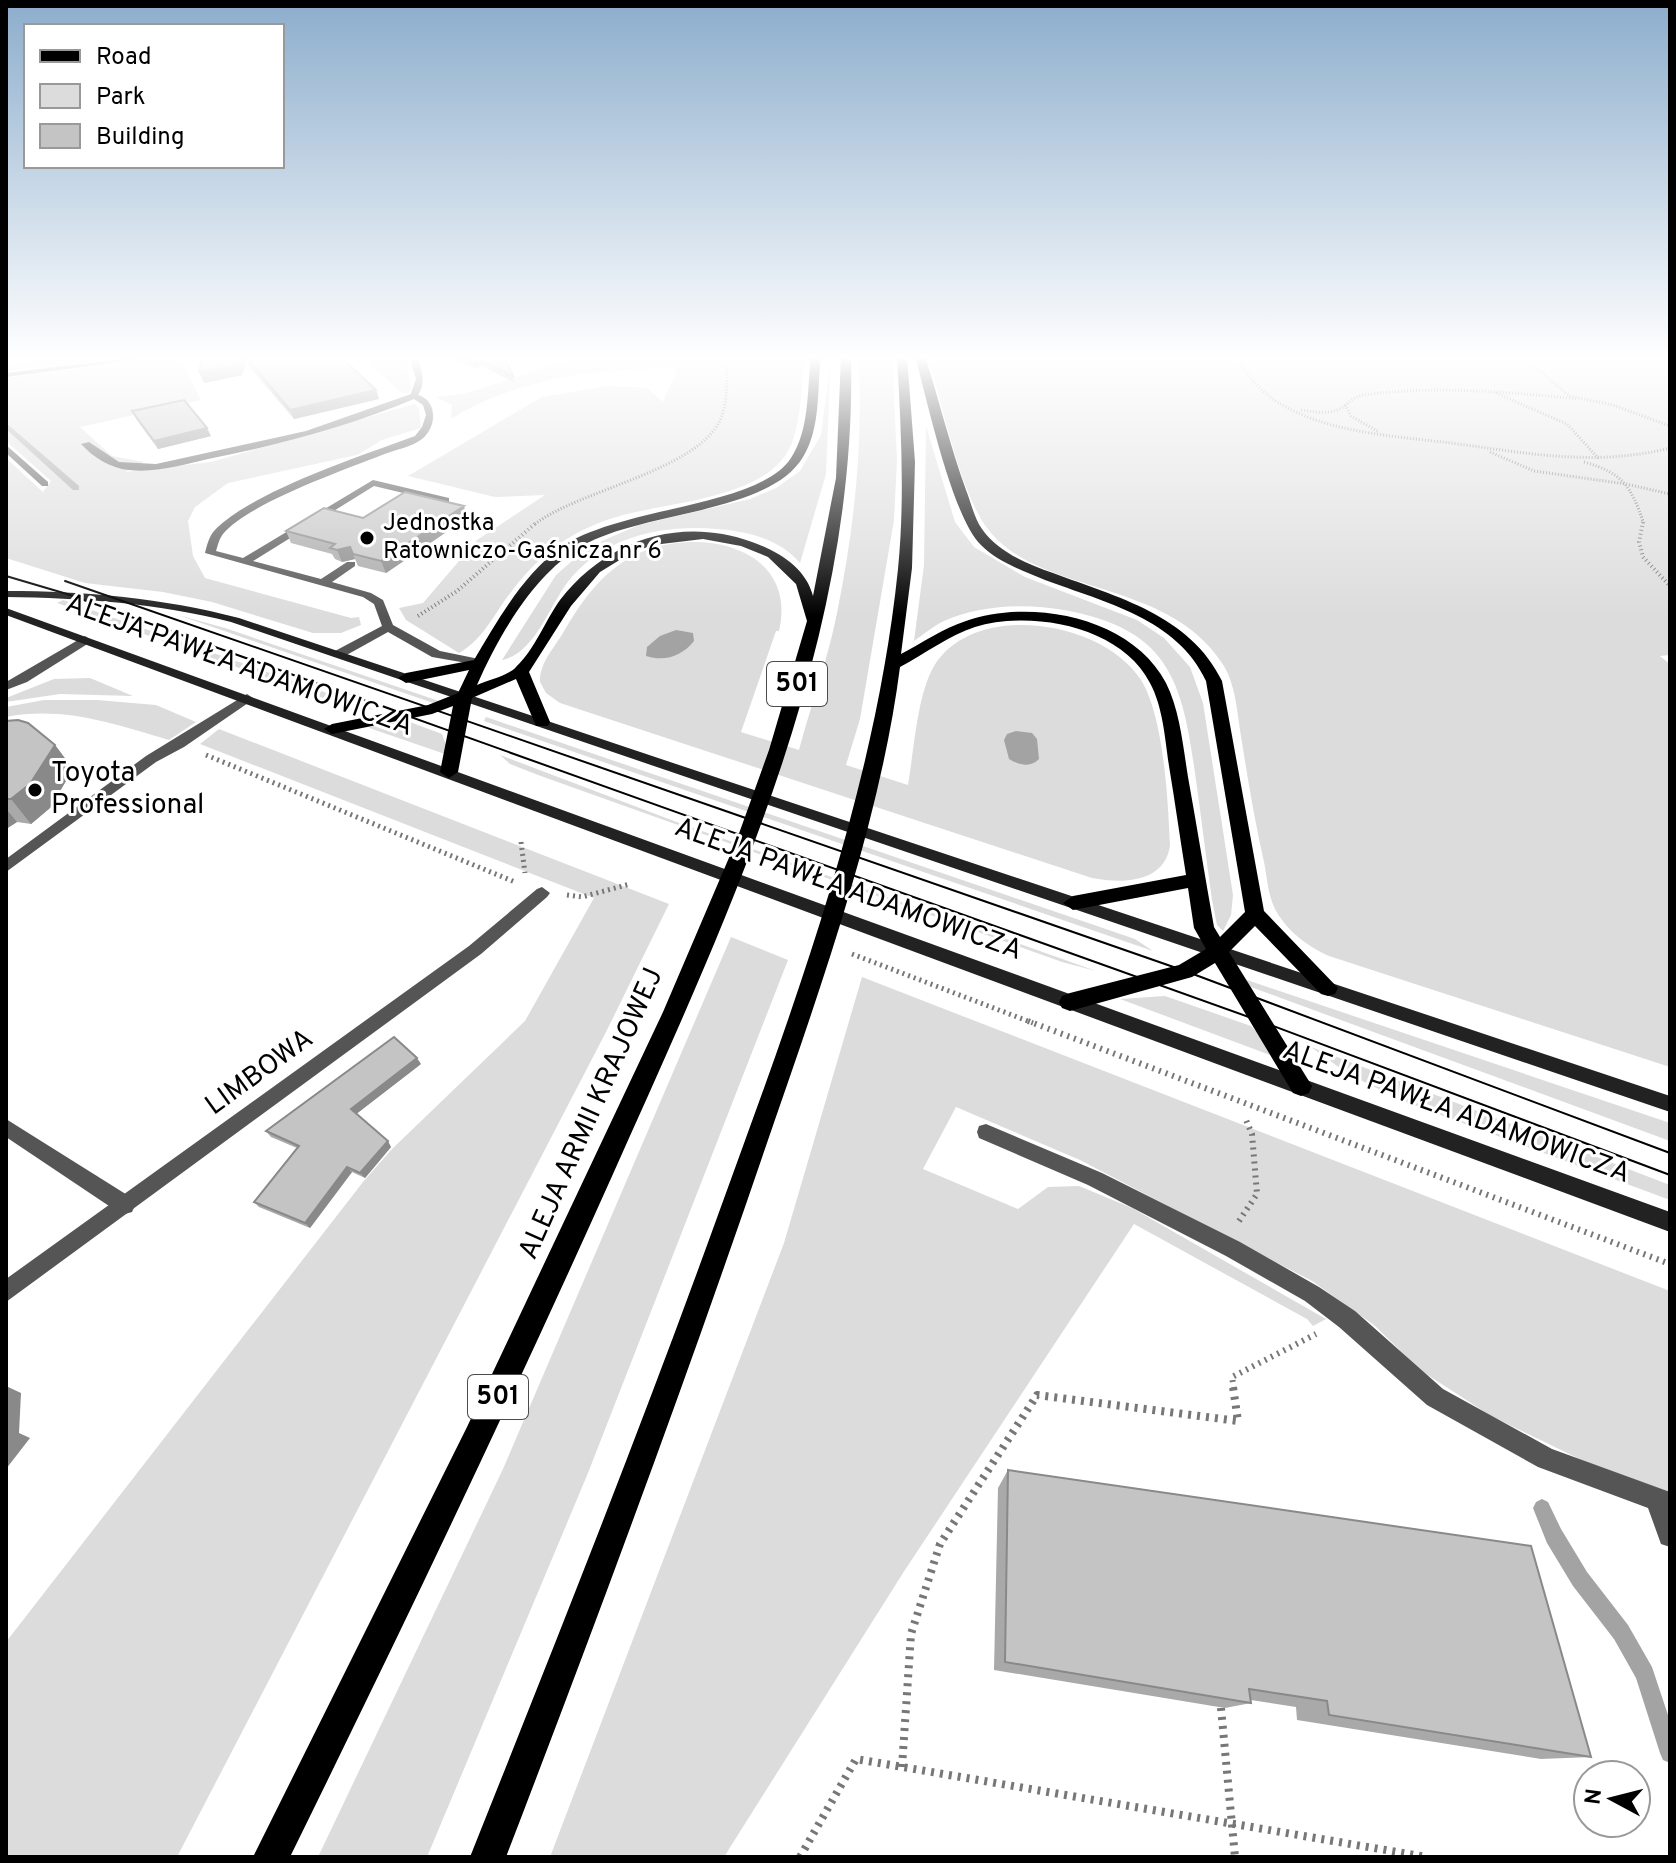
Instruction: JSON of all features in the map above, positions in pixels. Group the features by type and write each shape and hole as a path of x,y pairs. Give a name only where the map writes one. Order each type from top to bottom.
{"main road":[{"path":"449,772 464,697 480,663 539,576 563,552 627,521 714,502 752,490 790,467 803,443"},
{"name":"ALEJA ARMII KRAJOWEJ","path":"271,1857 529,1335 708,929 779,744 814,624 843,476 844,443"},
{"path":"488,1857 672,1375 813,971 869,773 892,665 905,578 911,485 908,443"},
{"path":"945,443 973,527 986,543 1008,559 1037,572 1138,610 1168,627 1206,664 1214,681 1255,914 1328,988"},
{"path":"332,729 407,715 464,697 521,672 565,604 595,569 626,550 651,541 678,536 716,537 773,554 803,583 814,624"},
{"name":"ALEJA PAWŁA ADAMOWICZA","path":"6,594 103,594 142,598 235,620 1670,1104"},
{"name":"ALEJA PAWŁA ADAMOWICZA","path":"6,611 1670,1222"},
{"path":"892,665 970,624 1013,616 1073,622 1107,635 1141,659 1158,683 1171,723 1204,928 1301,1086"},
{"path":"406,678 480,663"},
{"path":"521,672 542,722"},
{"path":"1073,903 1194,880"},
{"path":"1070,1002 1185,971 1217,952 1255,914"}],"street":[{"path":"86,444 107,462 129,467 155,466 264,443"},
{"path":"405,443 307,481 247,513 216,533 210,553 367,595 379,602 388,627 436,654 480,663"},
{"path":"6,448 45,484"},
{"path":"246,561 373,483 445,500 432,509"},
{"path":"323,583 351,564"},
{"path":"339,654 388,627"},
{"path":"6,686 23,679 85,640"},
{"path":"6,867 151,759 247,698"},
{"name":"LIMBOWA","path":"6,1292 475,950 534,890"},
{"path":"6,1127 125,1205"},
{"path":"986,1132 1095,1179 1233,1249 1312,1294 1347,1319 1435,1397 1546,1459 1664,1503 1670,1535"}],"path":[{"path":"388,627 440,606 463,590 516,537 563,506 688,453 700,443"},
{"path":"1441,443 1574,459 1632,457 1670,448"},
{"path":"1584,443 1626,484 1636,500 1644,524 1639,542 1643,557 1670,586"},
{"path":"1481,448 1534,471 1626,484 1670,494"},
{"path":"1574,459 1612,470"},
{"path":"179,744 534,890 582,897 630,884"},
{"path":"521,842 534,890"},
{"path":"1233,1249 1236,1226 1257,1194 1252,1134 1246,1120"},
{"path":"902,1767 911,1634 940,1544 1037,1395 1238,1421 1232,1377 1347,1319"},
{"path":"1221,1708 1235,1857"},
{"path":"800,1857 856,1759 1426,1857"}],"green space":[{"path":"8,443 98,443 112,456 144,462 125,472 211,462 278,443 377,443 357,455 228,483 195,507 188,521 193,556 205,578 351,618 359,617 361,625 341,633 313,633 212,602 163,592 85,583 6,558 6,458 43,492 51,481"},
{"path":"464,443 792,443 779,463 741,487 615,517 569,538 530,570 479,637 459,653 406,620 399,608 423,603 477,540 545,495 495,497 408,476"},
{"path":"816,443 827,443 826,474 800,563 773,542 740,532 696,528 634,537 597,554 581,567 567,583 532,639 513,656 502,660 556,575 588,547 639,525 750,499 776,488 800,471"},
{"path":"859,443 896,443 894,520 860,719 846,765 908,785 928,678 934,666 953,645 978,632 1007,626 1038,626 1069,632 1098,643 1123,659 1141,680 1149,696 1160,737 1170,846 1160,867 1151,874 1116,881 1092,878 560,703 546,693 540,682 544,663 584,600 601,580 621,563 657,547 684,542 711,543 736,549 757,561 773,578 781,602 779,631 776,631 741,732 799,750 824,665 843,581"},
{"path":"926,443 931,443 955,522 974,547 1025,577 1137,620 1164,638 1190,667 1203,703 1233,895 1231,915 1223,931 1217,925 1212,900 1184,711 1164,663 1148,645 1127,630 1064,610 1034,607 972,612 940,623 914,641 924,565"},
{"path":"952,443 1670,443 1670,655 1660,656 1670,664 1670,1067 1329,956 1291,931 1275,909 1269,892 1235,697 1224,666 1200,637 1171,617 1139,601 1038,566 1010,550 987,528 977,512"},
{"path":"63,600 375,710 337,703 57,603"},
{"path":"178,615 225,628 439,701 436,704"},
{"path":"90,678 133,696 60,694 6,702 6,698 54,679"},
{"path":"44,700 156,705 196,722 169,740 69,715 6,717 6,707"},
{"path":"486,717 1135,939 1153,951 484,721"},
{"path":"410,722 442,734 448,750 445,754 369,728 375,724"},
{"path":"219,729 669,904 606,1032 177,1857 6,1857 6,1642 363,1182 392,1149 525,1021 594,898 200,744"},
{"path":"500,755 674,821 1096,971 1062,962 538,775 510,764"},
{"path":"731,937 788,960 588,1473 427,1857 318,1857 503,1469"},
{"path":"862,977 1670,1291 1670,1492 1598,1468 1491,1416 1420,1370 1374,1325 1312,1281 1080,1160 956,1107 923,1169 1018,1209 1048,1187 1079,1186 1132,1208 1326,1319 1313,1326 1307,1319 1134,1224 903,1573 724,1857 550,1857 784,1243"},
{"path":"1244,979 1670,1123 1670,1141 1251,987"},
{"path":"1165,996 1251,1026 1281,1059 1120,999"},
{"path":"1311,1047 1670,1185 1670,1200 1403,1101 1348,1074"}],"shaded area":[{"path":"676,630 693,633 694,641 684,651 660,658 646,656 647,647 660,636"},
{"path":"1016,731 1032,733 1037,739 1039,759 1036,762 1024,765 1009,759 1004,740 1007,734"}],"building":[{"name":"Jednostka Ratowniczo-Gaśnicza nr 6","path":"405,492 464,506 381,561 353,554 350,547 337,550 330,548 335,544 286,531 324,508 363,518"},
{"path":"6,721 28,723 55,745 30,784 11,799 6,799"},
{"path":"394,1037 417,1058 351,1109 388,1141 360,1173 347,1167 305,1223 254,1202 299,1146 266,1131"},
{"path":"1008,1470 1531,1546 1591,1757 1329,1715 1327,1701 1249,1689 1251,1703 1005,1662"}],"waterway":[{"path":"26,443 76,488"},
{"path":"1542,1508 1554,1536 1580,1579 1621,1632 1645,1674 1670,1753"}],"tram line":[{"path":"6,576 67,594 1260,1021 1670,1175"},
{"path":"65,581 1185,971 1670,1153"}],"place":[{"name":"Jednostka Ratowniczo-Gaśnicza nr 6","path":"367,538"},
{"name":"Toyota Professional","path":"35,790"}]}
